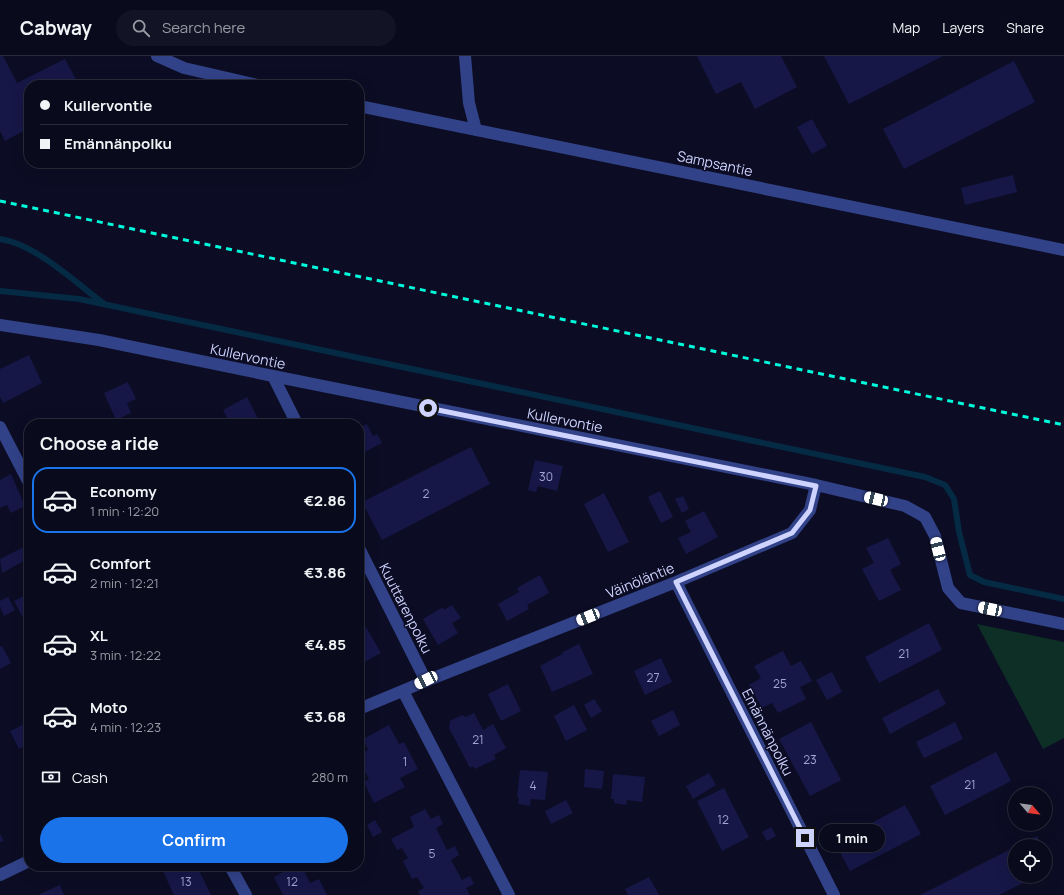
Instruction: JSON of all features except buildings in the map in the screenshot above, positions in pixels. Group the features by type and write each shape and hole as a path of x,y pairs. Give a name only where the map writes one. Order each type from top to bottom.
{"street":[{"path":"157,56 184,68 236,80"},
{"path":"465,56 469,102 476,130"},
{"name":"Sampsantie","path":"364,107 1064,250"},
{"name":"Kullervontie","path":"0,325 99,340 816,486 905,506 925,517 935,536 948,588 961,603 1064,624"},
{"path":"273,376 294,419"},
{"path":"0,427 5,449 24,476"},
{"name":"Väinöläntie","path":"364,707 426,680 676,582 792,533 810,510 816,486"},
{"name":"Kuuttarenpolku","path":"364,558 426,680"},
{"name":"Emännänpolku","path":"676,582 834,895"},
{"path":"403,691 509,895"},
{"path":"0,875 24,863"},
{"path":"233,871 246,895"}],"green space":[{"path":"977,624 1064,642 1064,738 1043,749"}],"waterway":[{"path":"0,239 13,242 41,256 103,303"},
{"path":"0,291 79,299 925,477 945,485 954,499 959,532 970,575 984,582 1064,599"}],"railway":[{"path":"0,201 1064,425"}],"route":[{"path":"428,408 816,486 810,510 792,533 676,582 805,838"}]}
